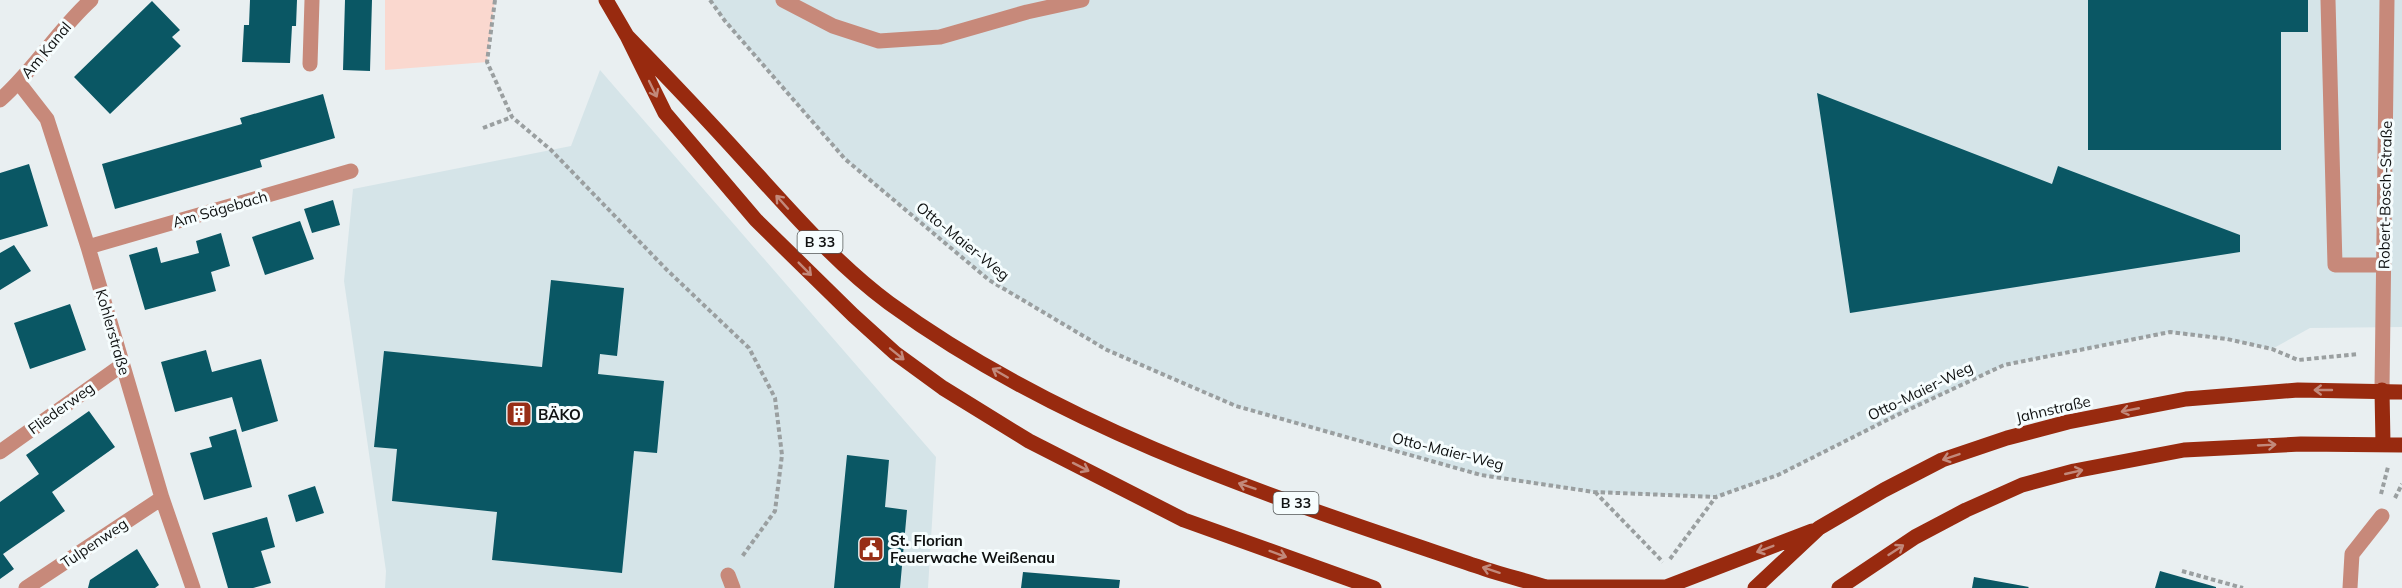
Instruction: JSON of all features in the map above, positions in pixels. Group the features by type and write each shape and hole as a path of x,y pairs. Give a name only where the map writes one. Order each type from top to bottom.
{"main road":[{"name":"B 33","path":"606,0 627,36 665,113 756,220 853,315 895,352 933,381 1029,441 1184,520 1374,588"},
{"name":"B 33","path":"627,36 691,102 813,236 888,302 966,354 1050,403 1208,472 1489,570 1548,588 1666,587 1820,528"},
{"name":"Jahnstraße","path":"1755,588 1820,528 1884,490 1942,460 2007,438 2068,422 2186,399 2298,390 2402,392"},
{"path":"2382,390 2383,444"},
{"path":"1839,588 1915,537 1966,510 2022,485 2074,471 2184,450 2301,444 2402,445"}],"street":[{"name":"Am Kanal","path":"0,100 19,83 78,12 91,0"},
{"path":"310,64 312,0"},
{"path":"783,0 833,26 879,41 940,37 1028,12 1082,0"},
{"path":"2328,0 2335,265 2384,265"},
{"name":"Robert-Bosch-Straße","path":"2382,390 2388,0"},
{"name":"Kohlerstraße","path":"19,83 46,119 88,247 162,498 193,588"},
{"name":"Am Sägebach","path":"88,247 351,171"},
{"name":"Fliederweg","path":"0,452 122,364"},
{"name":"Tulpenweg","path":"26,588 162,498"},
{"path":"2350,588 2352,554 2382,516"}],"path":[{"path":"495,0 488,62 512,117 551,150 667,270 749,348 775,398 782,455 775,511 731,582"},
{"name":"Otto-Maier-Weg","path":"710,0 725,21 845,159 989,280 1107,351 1236,406 1481,475 1594,492 1716,497 1779,475 1895,416 2004,365 2170,332 2227,339 2272,349 2298,360 2383,352"},
{"path":"483,128 512,117"},
{"path":"1594,492 1665,565 1716,497"},
{"path":"2182,571 2242,588"}],"shaded area":[{"path":"385,0 495,0 487,62 385,70"},
{"path":"710,0 2402,0 2402,327 2310,328 2272,349 2227,339 2170,332 2004,365 1895,416 1779,475 1716,497 1594,492 1481,475 1236,406 1107,350 989,280 845,159 725,21"},
{"path":"600,70 936,457 928,588 385,588 386,571 344,281 353,189 571,146"}],"building":[{"path":"250,0 297,0 296,26 292,26 290,63 242,62 244,25 249,25"},
{"path":"345,0 372,0 370,71 343,70"},
{"path":"2088,0 2308,0 2308,32 2281,32 2281,150 2088,150"},
{"path":"152,1 180,30 172,37 181,46 110,114 74,77"},
{"path":"1817,93 2052,184 2058,166 2240,235 2240,252 1850,313"},
{"path":"323,94 335,138 260,160 262,167 115,209 102,164 242,124 240,118"},
{"path":"29,164 48,226 0,240 0,173"},
{"path":"333,200 340,225 312,233 304,209"},
{"path":"300,221 314,259 265,275 252,237"},
{"path":"221,233 230,266 211,272 216,291 145,310 129,255 157,247 161,263 199,253 196,241"},
{"path":"14,245 31,271 0,290 0,253"},
{"name":"BÄKO","path":"551,280 624,288 617,356 600,354 598,374 664,381 657,453 634,451 622,573 492,560 497,512 392,501 397,449 374,447 384,351 542,367"},
{"path":"70,304 86,350 30,369 14,323"},
{"path":"206,350 212,372 261,359 278,421 242,432 232,397 175,412 161,362"},
{"path":"89,411 115,447 52,492 65,511 3,554 14,569 0,579 0,502 39,474 26,455"},
{"path":"236,429 252,487 204,500 190,453 212,447 209,437"},
{"name":"St. Florian Feuerwache Weißenau","path":"847,455 889,460 885,507 907,510 900,588 834,588"},
{"path":"315,486 324,513 296,522 288,495"},
{"path":"267,517 275,547 261,551 271,583 253,588 228,588 212,533"},
{"path":"137,549 159,585 155,588 88,588 90,580"},
{"path":"2160,571 2216,587 2216,588 2155,588"},
{"path":"1023,572 1120,580 1119,588 1021,588"},
{"path":"1974,577 2029,587 1972,588"}],"place":[{"name":"BÄKO","path":"519,414"},
{"name":"St. Florian Feuerwache Weißenau","path":"871,549"}]}
